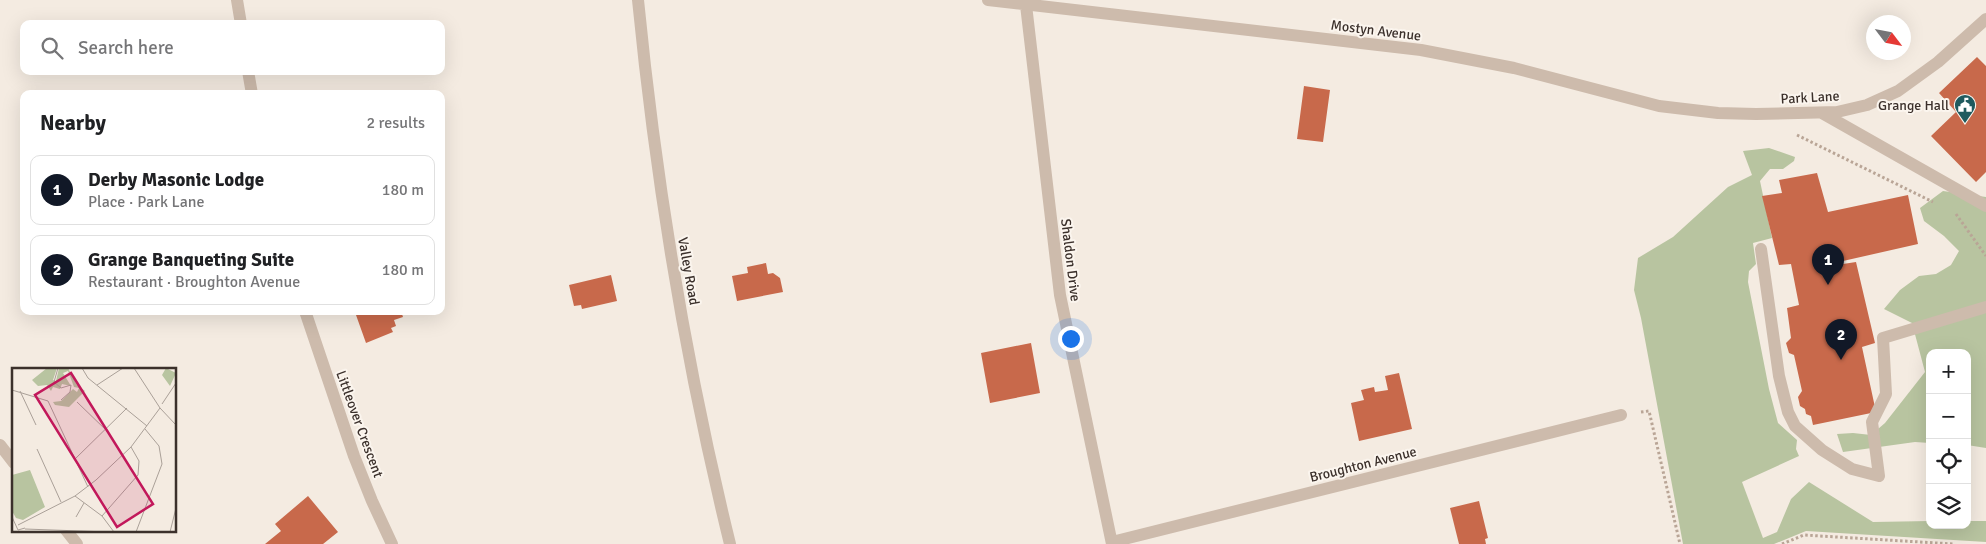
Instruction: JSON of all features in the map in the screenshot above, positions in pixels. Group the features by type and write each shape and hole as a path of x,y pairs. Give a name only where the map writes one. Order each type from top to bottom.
{"street":[{"path":"237,0 240,20"},
{"name":"Valley Road","path":"638,0 647,90 664,213 709,458 730,544"},
{"name":"Mostyn Avenue","path":"988,0 1421,50 1514,68 1659,106 1718,113 1756,114"},
{"name":"Shaldon Drive","path":"1026,5 1060,295 1112,543"},
{"name":"Park Lane","path":"1756,114 1852,110 1898,91 1938,62 1986,19"},
{"path":"249,75 251,90"},
{"path":"1822,112 1986,206"},
{"path":"1761,249 1779,376 1788,412 1795,426 1822,450 1852,469 1879,476 1872,422 1886,394 1883,338 1986,307"},
{"name":"Littleover Crescent","path":"306,315 354,456 392,544"},
{"name":"Broughton Avenue","path":"1112,543 1621,415"},
{"path":"0,445 12,460"},
{"path":"68,532 77,544"}],"path":[{"path":"1791,132 1938,205"},
{"path":"1955,213 1986,256"},
{"path":"1621,415 1649,411 1680,544"},
{"path":"1782,544 1804,535 1953,544"}],"green space":[{"path":"1769,148 1795,157 1794,161 1783,169 1770,169 1760,181 1772,238 1753,243 1756,264 1749,271 1748,282 1769,389 1778,423 1797,440 1796,449 1799,456 1742,482 1763,538 1777,532 1791,499 1809,482 1873,522 1926,521 1926,529 1971,529 1971,521 1986,521 1986,542 1806,531 1774,544 1683,544 1641,318 1634,290 1638,258 1673,237 1728,187 1752,175 1743,151"},
{"path":"1943,191 1986,197 1986,448 1971,446 1971,349 1926,349 1926,443 1915,442 1843,452 1837,434 1871,435 1885,423 1925,372 1912,323 1884,309 1900,290 1919,276 1936,274 1951,265 1959,251 1944,236 1924,221 1920,208"}],"building":[{"name":"Grange Hall","path":"1977,57 1986,66 1986,172 1976,182 1931,136 1956,112 1939,93"},
{"path":"1304,86 1330,90 1323,142 1297,139"},
{"path":"1817,173 1828,212 1908,195 1918,244 1843,261 1843,264 1856,262 1875,343 1862,347 1876,412 1813,425 1811,416 1806,414 1805,409 1800,406 1798,397 1802,391 1794,355 1789,353 1786,343 1791,338 1787,308 1799,305 1791,264 1779,265 1762,196 1782,193 1779,180"},
{"path":"766,263 768,274 773,273 780,278 783,292 737,301 732,276 748,273 747,267"},
{"path":"611,275 617,301 582,309 581,305 574,306 569,285"},
{"path":"356,315 402,315 403,317 394,320 396,326 391,328 393,332 366,343"},
{"path":"1031,343 1040,393 990,403 981,353"},
{"path":"1399,373 1412,429 1359,441 1351,403 1364,400 1361,390 1374,387 1375,392 1388,390 1385,376"},
{"path":"308,496 338,532 323,544 265,544 281,531 275,524"},
{"path":"1479,501 1488,538 1485,539 1486,544 1459,544 1450,508"}],"place":[{"name":"Grange Hall","path":"1965,124"},
{"name":"Derby Masonic Lodge","path":"1828,285"},
{"name":"Grange Banqueting Suite","path":"1841,360"}]}
